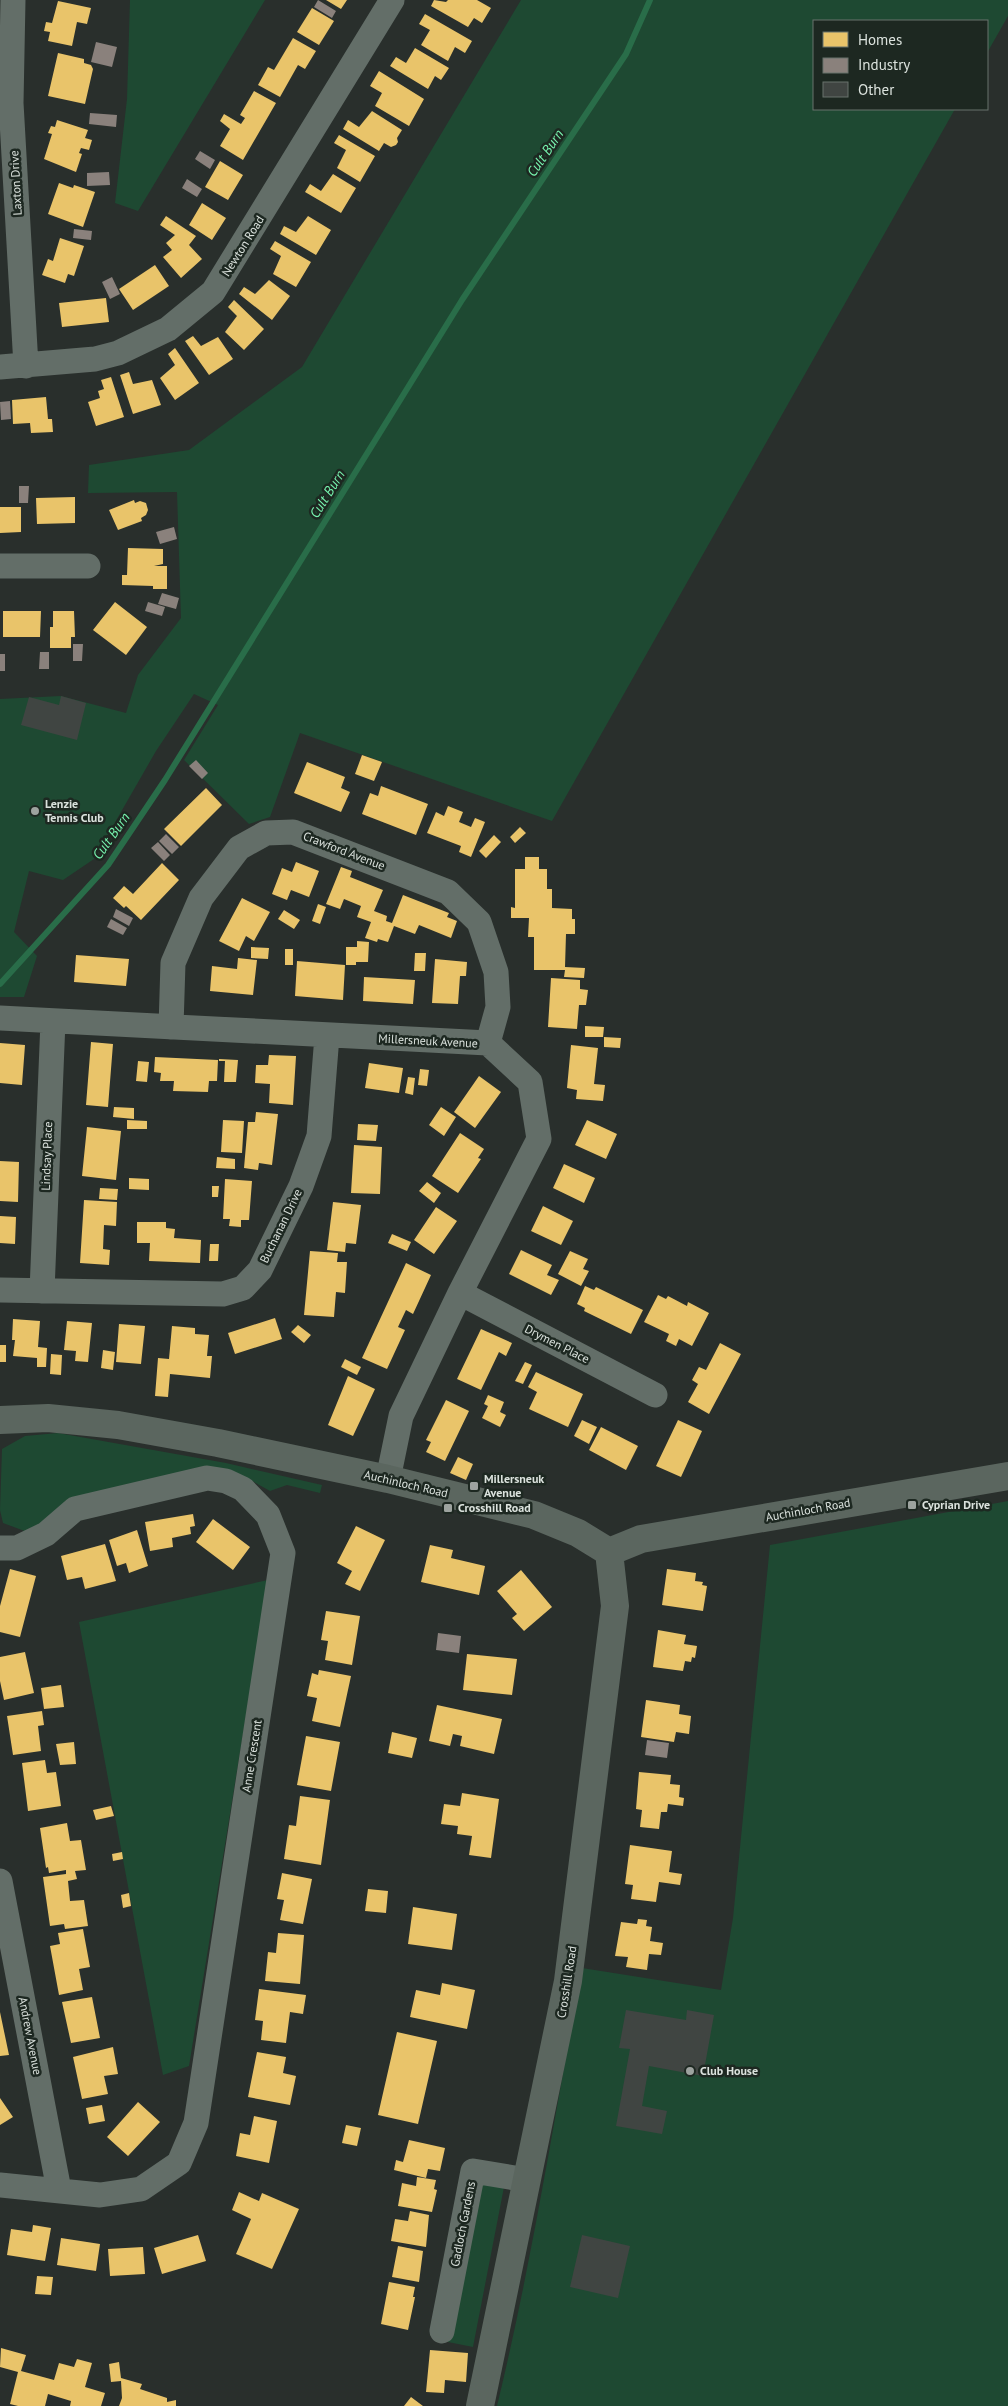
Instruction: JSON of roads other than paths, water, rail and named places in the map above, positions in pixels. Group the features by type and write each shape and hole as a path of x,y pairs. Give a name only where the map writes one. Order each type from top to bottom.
{"main road":[{"name":"Auchinloch Road","path":"0,1420 48,1418 118,1425 218,1442 388,1479 534,1515 578,1533 609,1552 641,1539 1008,1476"},
{"name":"Crosshill Road","path":"480,2406 568,1981 615,1606 609,1552"}],"street":[{"name":"Laxton Drive","path":"13,0 11,103 26,366"},
{"name":"Newton Road","path":"0,367 95,359 118,353 168,329 213,292 392,0"},
{"path":"0,566 88,566"},
{"name":"Crawford Avenue","path":"171,1027 173,964 201,898 239,848 266,833 293,832 448,892 480,922 496,972 498,1007 488,1044"},
{"name":"Millersneuk Avenue","path":"0,1018 488,1044 530,1082 539,1139 460,1293 400,1416 388,1479"},
{"name":"Lindsay Place","path":"42,1291 53,1021"},
{"name":"Buchanan Drive","path":"0,1290 223,1294 242,1288 260,1270 301,1186 319,1136 327,1036"},
{"name":"Drymen Place","path":"460,1293 655,1395"},
{"name":"Anne Crescent","path":"0,1548 17,1548 46,1534 75,1509 207,1478 226,1481 243,1489 268,1515 283,1553 196,2123 179,2163 141,2189 100,2195 0,2184"},
{"name":"Andrew Avenue","path":"0,1881 59,2190"},
{"name":"Gadloch Gardens","path":"442,2332 473,2171 527,2180"}],"waterway":[{"name":"Cult Burn","path":"0,984 108,865 165,780 462,300 626,54 650,0"}],"place":[{"name":"Lenzie Tennis Club","path":"35,811"},
{"name":"Millersneuk Avenue","path":"474,1486"},
{"name":"Cyprian Drive","path":"912,1505"},
{"name":"Crosshill Road","path":"448,1508"},
{"name":"Club House","path":"690,2071"}]}
